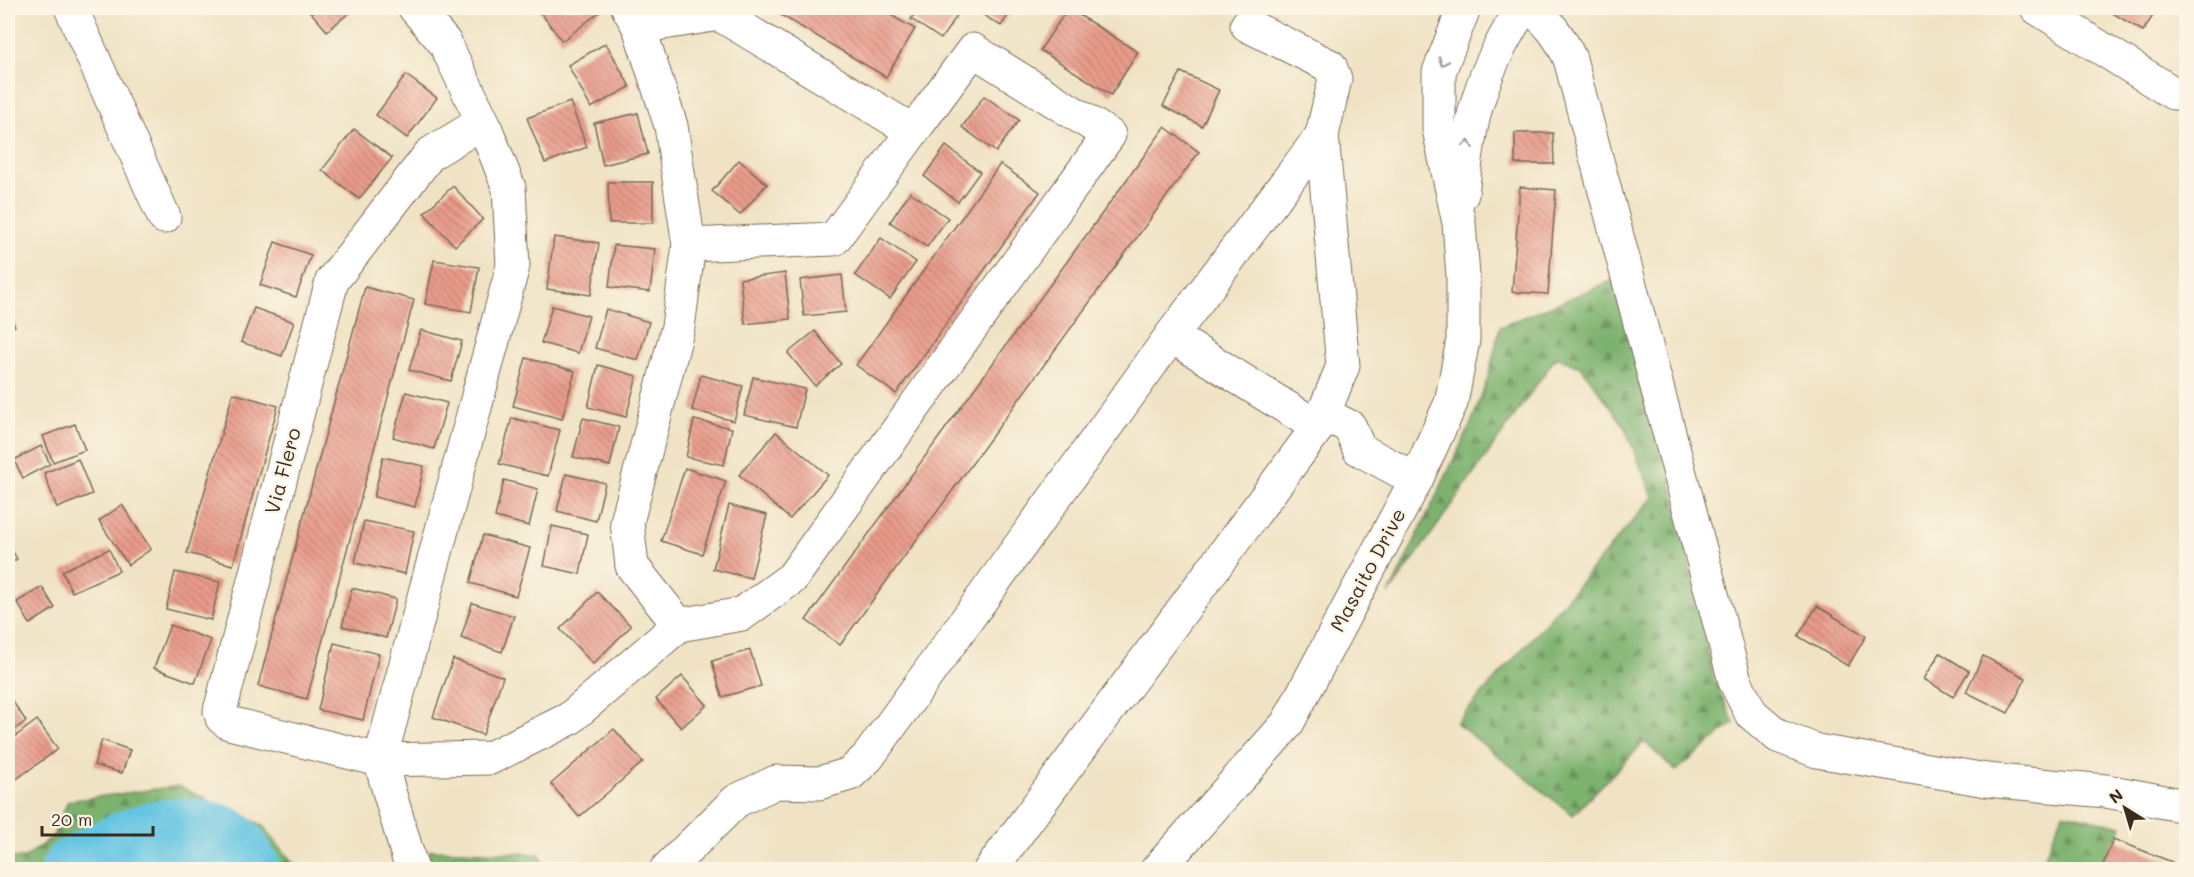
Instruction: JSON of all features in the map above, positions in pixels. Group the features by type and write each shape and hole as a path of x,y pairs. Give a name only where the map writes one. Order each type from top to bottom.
{"street":[{"path":"71,8 164,217"},
{"path":"410,863 380,760 513,266 509,188 483,122 445,43 415,8"},
{"name":"Masaito Drive","path":"1157,870 1287,724 1416,480 1451,402 1462,340 1463,276 1459,223 1439,129 1439,72 1464,8"},
{"name":"Masaito Drive","path":"1459,223 1467,143 1480,93 1502,42 1522,8"},
{"path":"1530,8 1544,18 1560,37 1570,58 1735,681 1751,713 1778,736 1817,751 1986,780 2106,791 2187,806"},
{"path":"2037,8 2173,93 2187,93"},
{"path":"680,626 632,566 627,522 678,327 689,245 671,126 634,17 719,14 913,131"},
{"path":"990,870 1318,426 1343,366 1322,135 1335,79 1330,66 1247,25"},
{"path":"380,760 490,758 569,719 680,626 742,614 792,578 1109,135 973,50 834,240 689,245"},
{"name":"Via Flero","path":"380,760 229,723 222,718 220,711 332,281 430,154 483,122"},
{"path":"666,870 736,801 776,782 819,783 850,774 868,757 1171,336 1322,135"},
{"path":"1171,336 1318,426 1350,427 1359,449 1416,480"}],"green space":[{"path":"1614,280 1670,476 1714,680 1734,723 1676,771 1644,742 1573,815 1456,723 1544,625 1653,497 1623,424 1582,368 1556,357 1389,594 1471,424 1488,378 1500,327"},
{"path":"178,786 262,825 298,869 211,869 169,863 153,870 8,869 8,858 25,858 53,836 68,801"},
{"path":"2063,813 2122,826 2106,869 2039,870"},
{"path":"430,850 540,854 544,869 432,869 429,862"}],"building":[{"path":"307,8 355,8 327,31"},
{"path":"537,8 598,8 601,11 562,41"},
{"path":"769,8 879,8 915,29 886,77"},
{"path":"918,8 962,8 941,39 911,19"},
{"path":"972,8 1013,8 1001,26"},
{"path":"1068,8 1138,52 1111,95 1040,50"},
{"path":"2104,8 2158,8 2143,31"},
{"path":"606,43 630,87 591,108 568,65"},
{"path":"1181,72 1219,90 1202,126 1163,106"},
{"path":"406,75 437,98 407,138 376,115"},
{"path":"984,96 1019,120 996,152 962,127"},
{"path":"570,102 587,147 545,163 527,118"},
{"path":"638,113 648,154 603,165 594,123"},
{"path":"1165,127 1199,152 840,645 806,620"},
{"path":"354,129 392,158 359,199 322,170"},
{"path":"1515,133 1553,133 1554,164 1515,164"},
{"path":"946,146 980,172 958,202 924,176"},
{"path":"739,160 767,184 740,215 712,191"},
{"path":"1000,164 1040,192 896,394 856,365"},
{"path":"608,182 653,182 653,223 609,223"},
{"path":"453,186 483,219 455,246 424,213"},
{"path":"1520,187 1556,190 1548,294 1512,292"},
{"path":"910,192 948,218 927,247 890,222"},
{"path":"554,237 599,243 591,295 547,289"},
{"path":"881,238 916,262 890,299 855,275"},
{"path":"275,242 311,255 296,297 260,285"},
{"path":"614,245 655,249 650,292 609,287"},
{"path":"434,260 479,267 471,312 425,304"},
{"path":"785,273 790,319 745,324 740,279"},
{"path":"842,275 846,312 804,316 800,280"},
{"path":"365,287 414,300 307,699 258,686"},
{"path":"552,306 589,316 578,353 541,343"},
{"path":"254,308 294,322 282,356 241,342"},
{"path":"606,309 649,322 638,360 595,348"},
{"path":"8,312 15,326 8,330"},
{"path":"421,330 462,341 451,381 409,370"},
{"path":"815,331 841,364 815,386 788,353"},
{"path":"526,358 575,371 562,419 513,406"},
{"path":"598,365 637,376 626,417 588,407"},
{"path":"701,375 743,386 734,421 692,410"},
{"path":"753,377 805,389 796,427 744,415"},
{"path":"406,392 447,403 434,449 393,437"},
{"path":"233,393 278,406 233,565 187,553"},
{"path":"512,418 560,430 548,476 499,464"},
{"path":"583,418 619,427 610,466 573,457"},
{"path":"694,420 732,428 724,465 686,457"},
{"path":"75,424 85,450 53,462 43,436"},
{"path":"776,432 828,475 790,519 739,475"},
{"path":"41,446 50,464 23,478 14,460"},
{"path":"383,457 424,466 415,507 374,497"},
{"path":"78,459 92,494 57,508 44,473"},
{"path":"685,468 726,481 702,554 661,541"},
{"path":"566,474 605,483 596,521 557,511"},
{"path":"504,480 538,489 529,526 495,517"},
{"path":"122,505 151,549 128,565 99,521"},
{"path":"729,505 767,515 751,578 713,569"},
{"path":"364,521 414,531 405,574 355,563"},
{"path":"552,526 588,534 580,574 544,566"},
{"path":"483,535 530,548 516,596 470,583"},
{"path":"8,543 17,559 8,565"},
{"path":"109,549 119,571 72,592 62,571"},
{"path":"175,572 220,582 211,620 166,609"},
{"path":"42,587 55,608 30,624 17,602"},
{"path":"352,588 396,599 386,638 342,626"},
{"path":"597,592 631,626 593,664 560,629"},
{"path":"472,603 514,616 502,652 461,638"},
{"path":"1817,606 1866,636 1848,666 1798,636"},
{"path":"8,609 14,619 8,624"},
{"path":"170,625 211,640 195,683 154,668"},
{"path":"334,643 379,654 363,720 318,710"},
{"path":"750,650 761,686 722,697 712,661"},
{"path":"1940,653 1969,671 1953,697 1924,679"},
{"path":"1983,656 2026,678 2008,713 1966,692"},
{"path":"453,659 503,677 483,735 433,717"},
{"path":"682,676 707,705 681,728 656,699"},
{"path":"11,699 26,721 8,734 8,701"},
{"path":"37,720 58,749 15,780 8,770 8,742"},
{"path":"614,729 643,762 579,817 551,784"},
{"path":"102,740 130,750 122,773 94,765"},
{"path":"2113,839 2172,862 2169,870 2101,870"}],"waterway":[{"path":"74,870 108,852 145,837 183,831 202,832 225,840 237,852 248,870"}]}
